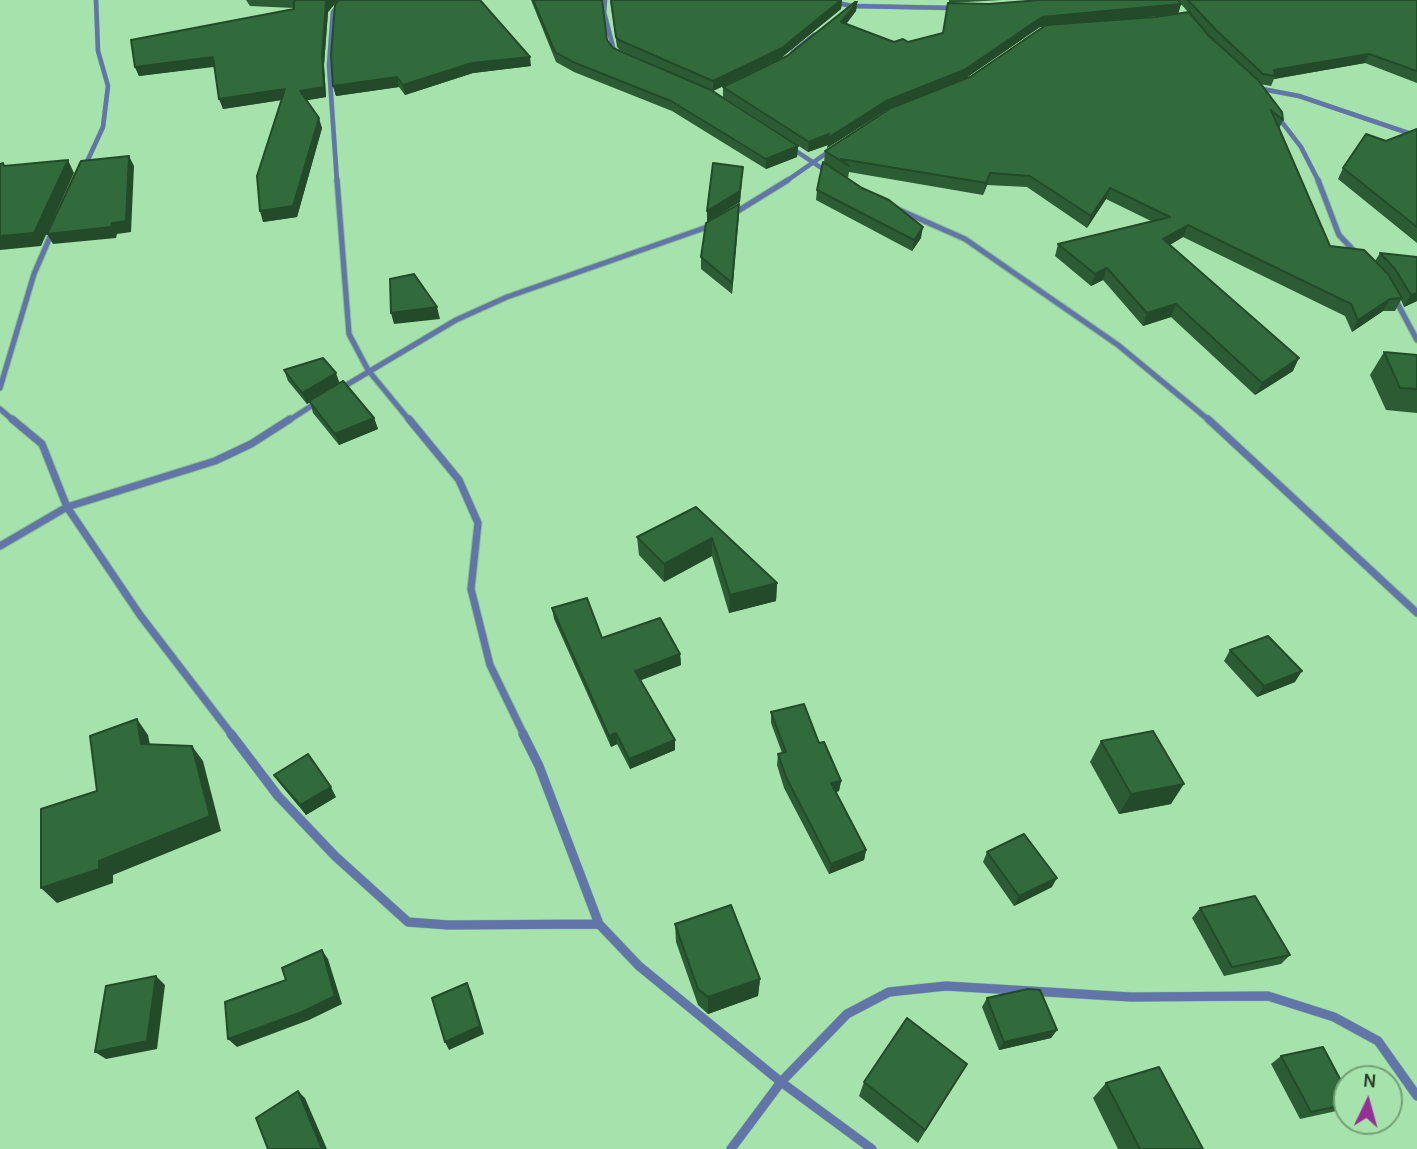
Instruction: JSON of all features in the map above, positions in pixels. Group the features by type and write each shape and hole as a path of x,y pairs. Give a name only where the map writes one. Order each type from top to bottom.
{"street":[{"path":"80,176 103,127 108,86 98,51 96,0"},
{"path":"344,0 333,12 329,65 349,334 368,370 459,480 478,523 471,589 490,664 539,766 599,924 639,966 782,1082 872,1149"},
{"path":"605,0 612,49 617,54"},
{"path":"823,0 852,6 960,8"},
{"path":"842,14 852,6"},
{"path":"789,56 822,29"},
{"path":"1247,79 1263,96"},
{"path":"1257,88 1299,96 1417,136"},
{"path":"1275,113 1301,147 1325,195 1339,235 1366,264"},
{"path":"782,141 832,175"},
{"path":"729,216 770,193 833,149"},
{"path":"886,204 965,239 1118,345 1198,410 1417,613"},
{"path":"0,546 67,506 215,461 251,444 368,370 456,320 507,298 675,241 719,222"},
{"path":"0,388 34,274 56,223"},
{"path":"1390,292 1417,340"},
{"path":"0,409 42,444 67,506 140,615 278,796 335,856 408,922 448,925 599,924"},
{"path":"731,1149 782,1082 846,1014 889,992 946,986 1131,997 1268,996 1334,1017 1378,1041 1417,1096"}],"building":[{"path":"294,0 328,0 322,55 324,87 300,91 319,118 293,206 260,211 257,176 285,89 219,99 213,57 135,67 131,40 294,9"},
{"path":"339,0 480,0 530,57 472,63 403,85 397,77 333,86 331,55 335,5"},
{"path":"533,0 602,0 607,40 613,48 711,90 798,146 766,159 671,101 573,62 555,52"},
{"path":"611,0 841,0 782,48 713,81 619,40 616,37"},
{"path":"1040,0 1178,0 1181,4 1042,17 964,70 886,101 828,138 829,134 809,142 723,87 787,56 855,2 841,22 894,42 903,39 908,42 943,33 948,3 989,4"},
{"path":"1188,0 1417,0 1417,71 1369,54 1274,70 1275,76 1263,74"},
{"path":"1189,12 1209,36 1258,80 1282,112 1283,120 1271,110 1330,246 1364,250 1388,274 1402,298 1390,299 1358,320 1351,304 1188,225 1163,239 1299,358 1262,383 1176,304 1147,313 1107,268 1095,274 1058,244 1170,217 1110,188 1091,216 1030,176 990,173 986,183 841,159 849,166 825,151 891,108 970,77 1046,25"},
{"path":"1417,129 1417,227 1343,168 1366,134 1386,141"},
{"path":"129,156 126,221 112,223 111,227 47,234 81,161"},
{"path":"68,160 34,233 0,236 0,164 3,163 4,166"},
{"path":"823,162 862,188 889,200 923,227 914,240 817,190"},
{"path":"713,163 743,167 740,191 707,211"},
{"path":"739,204 732,283 701,257 706,223"},
{"path":"1380,253 1417,257 1417,293 1411,295 1395,269"},
{"path":"414,274 437,307 391,313 390,279"},
{"path":"1384,352 1417,355 1417,389 1400,388"},
{"path":"323,358 336,373 302,393 284,370"},
{"path":"343,381 374,418 335,434 309,401"},
{"path":"696,507 777,583 730,595 712,538 664,564 637,537"},
{"path":"587,598 602,638 660,618 680,654 635,671 675,740 629,759 616,733 609,736 552,608"},
{"path":"1268,636 1302,671 1264,686 1230,650"},
{"path":"804,704 819,743 824,742 841,781 831,783 866,850 831,864 786,777 778,754 786,752 771,712"},
{"path":"137,719 141,744 192,746 210,816 99,861 99,869 41,888 41,809 97,791 90,736"},
{"path":"1153,731 1184,784 1131,794 1101,741"},
{"path":"308,754 331,787 300,805 274,775"},
{"path":"1024,834 1057,878 1019,896 987,852"},
{"path":"1255,896 1290,955 1232,967 1200,908"},
{"path":"731,905 760,979 708,997 698,989 675,924"},
{"path":"322,950 335,996 302,1012 228,1039 225,1002 286,980 282,968"},
{"path":"156,976 147,1041 95,1052 106,986"},
{"path":"467,983 480,1026 445,1042 432,998"},
{"path":"1028,989 1040,990 1057,1030 1004,1042 987,998"},
{"path":"907,1018 967,1064 925,1130 864,1082"},
{"path":"1323,1047 1333,1066 1333,1107 1311,1112 1281,1056"},
{"path":"1159,1067 1203,1149 1140,1149 1106,1083"},
{"path":"298,1091 322,1149 268,1149 256,1118"}]}
